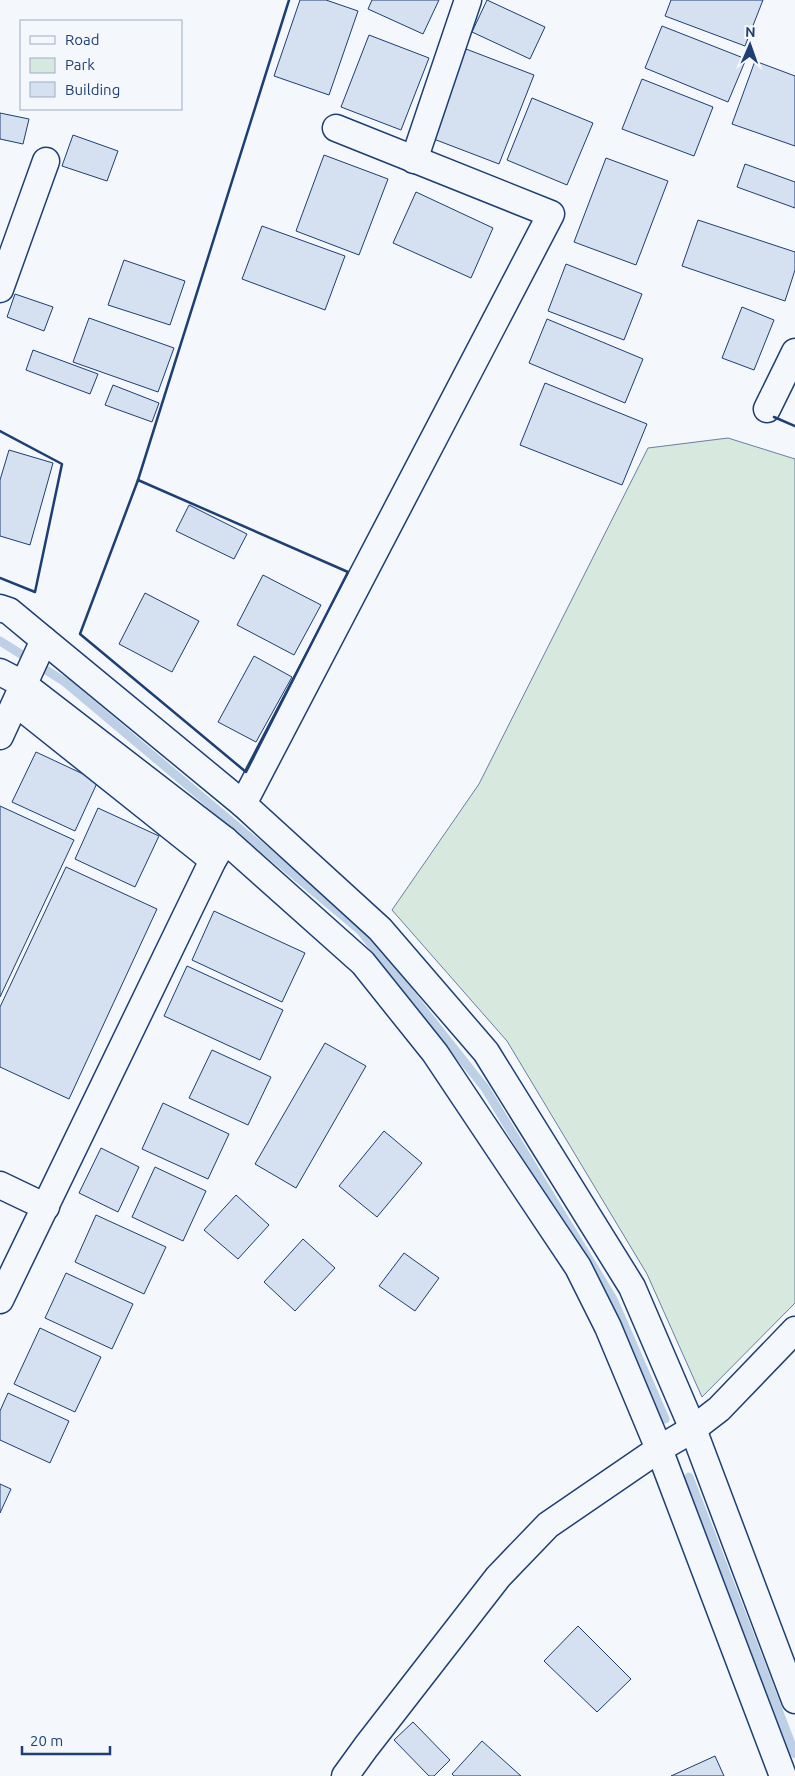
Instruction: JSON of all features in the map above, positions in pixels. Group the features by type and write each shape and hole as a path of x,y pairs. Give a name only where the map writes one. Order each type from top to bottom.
{"street":[{"path":"414,160 468,0"},
{"path":"243,804 551,214 336,128"},
{"path":"0,288 46,161"},
{"path":"767,409 795,352"},
{"path":"0,608 8,611 30,670 219,850 362,962 434,1054 578,1267 608,1327 659,1450 783,1776"},
{"path":"0,736 30,670"},
{"path":"0,672 30,670 243,804 380,929 486,1052 632,1287 693,1429 795,1700"},
{"path":"0,1300 219,850"},
{"path":"0,1185 46,1207"},
{"path":"345,1776 498,1577 548,1525 693,1429 719,1409 795,1330"}],"green space":[{"path":"728,438 795,459 795,1303 702,1397 647,1274 507,1041 392,910 479,784 648,448"}],"building":[{"path":"300,0 326,0 358,11 329,95 274,76"},
{"path":"372,0 439,0 423,34 368,9"},
{"path":"487,0 545,27 530,59 472,32"},
{"path":"671,0 763,0 745,46 665,16"},
{"path":"662,26 746,59 728,102 645,68"},
{"path":"369,35 429,58 401,130 341,107"},
{"path":"466,49 534,75 499,164 431,138"},
{"path":"755,61 795,76 795,146 732,124"},
{"path":"642,79 713,107 694,156 622,129"},
{"path":"532,98 593,123 567,185 507,160"},
{"path":"0,113 29,119 23,144 0,139"},
{"path":"73,135 118,151 107,181 62,166"},
{"path":"324,155 388,179 359,255 296,231"},
{"path":"606,158 668,181 636,265 574,242"},
{"path":"745,164 795,182 795,208 737,187"},
{"path":"416,192 493,228 471,278 393,243"},
{"path":"698,220 795,252 795,270 785,301 682,266"},
{"path":"262,226 345,256 325,310 242,279"},
{"path":"124,260 185,281 170,325 108,305"},
{"path":"566,264 642,294 624,340 548,311"},
{"path":"15,294 53,307 44,331 7,317"},
{"path":"742,307 774,320 754,370 722,358"},
{"path":"89,318 174,348 158,392 73,362"},
{"path":"547,319 643,359 625,403 529,363"},
{"path":"33,350 98,374 90,394 26,370"},
{"path":"545,383 647,424 622,485 520,445"},
{"path":"113,385 159,403 152,422 105,405"},
{"path":"9,450 53,463 30,545 0,536 0,480"},
{"path":"189,505 247,534 234,559 176,531"},
{"path":"263,575 321,605 294,655 237,625"},
{"path":"145,593 199,621 172,672 119,644"},
{"path":"254,656 292,677 256,742 218,722"},
{"path":"36,752 98,781 75,831 12,802"},
{"path":"0,806 74,840 0,997"},
{"path":"98,808 159,836 135,887 75,859"},
{"path":"66,867 157,909 69,1099 0,1067 0,1007"},
{"path":"214,911 305,953 282,1002 192,960"},
{"path":"187,966 283,1010 260,1060 164,1016"},
{"path":"325,1043 366,1066 296,1188 255,1164"},
{"path":"212,1050 271,1077 248,1125 189,1098"},
{"path":"163,1103 229,1134 208,1179 142,1149"},
{"path":"384,1131 422,1163 377,1217 339,1186"},
{"path":"101,1148 139,1167 118,1212 79,1193"},
{"path":"155,1167 206,1191 183,1241 132,1217"},
{"path":"236,1195 269,1225 238,1259 204,1230"},
{"path":"96,1215 166,1247 144,1294 75,1262"},
{"path":"303,1239 335,1268 295,1311 264,1282"},
{"path":"404,1253 439,1278 415,1311 379,1286"},
{"path":"66,1273 133,1304 112,1349 45,1318"},
{"path":"40,1328 101,1357 75,1412 14,1384"},
{"path":"8,1393 69,1421 50,1463 0,1440 0,1411"},
{"path":"0,1484 11,1489 0,1513"},
{"path":"578,1626 631,1679 597,1712 544,1661"},
{"path":"413,1722 450,1760 434,1776 429,1776 394,1740"},
{"path":"482,1741 521,1776 454,1776 452,1774"},
{"path":"715,1756 724,1776 671,1776"}],"waterway":[{"path":"0,641 65,682 360,930 485,1088 613,1299 665,1419"},
{"path":"689,1477 795,1754"}],"wall":[{"path":"138,480 289,0"},
{"path":"774,417 795,426"},
{"path":"0,431 62,464 35,592 0,578"},
{"path":"138,480 348,572 246,772 80,634 138,480"}]}
